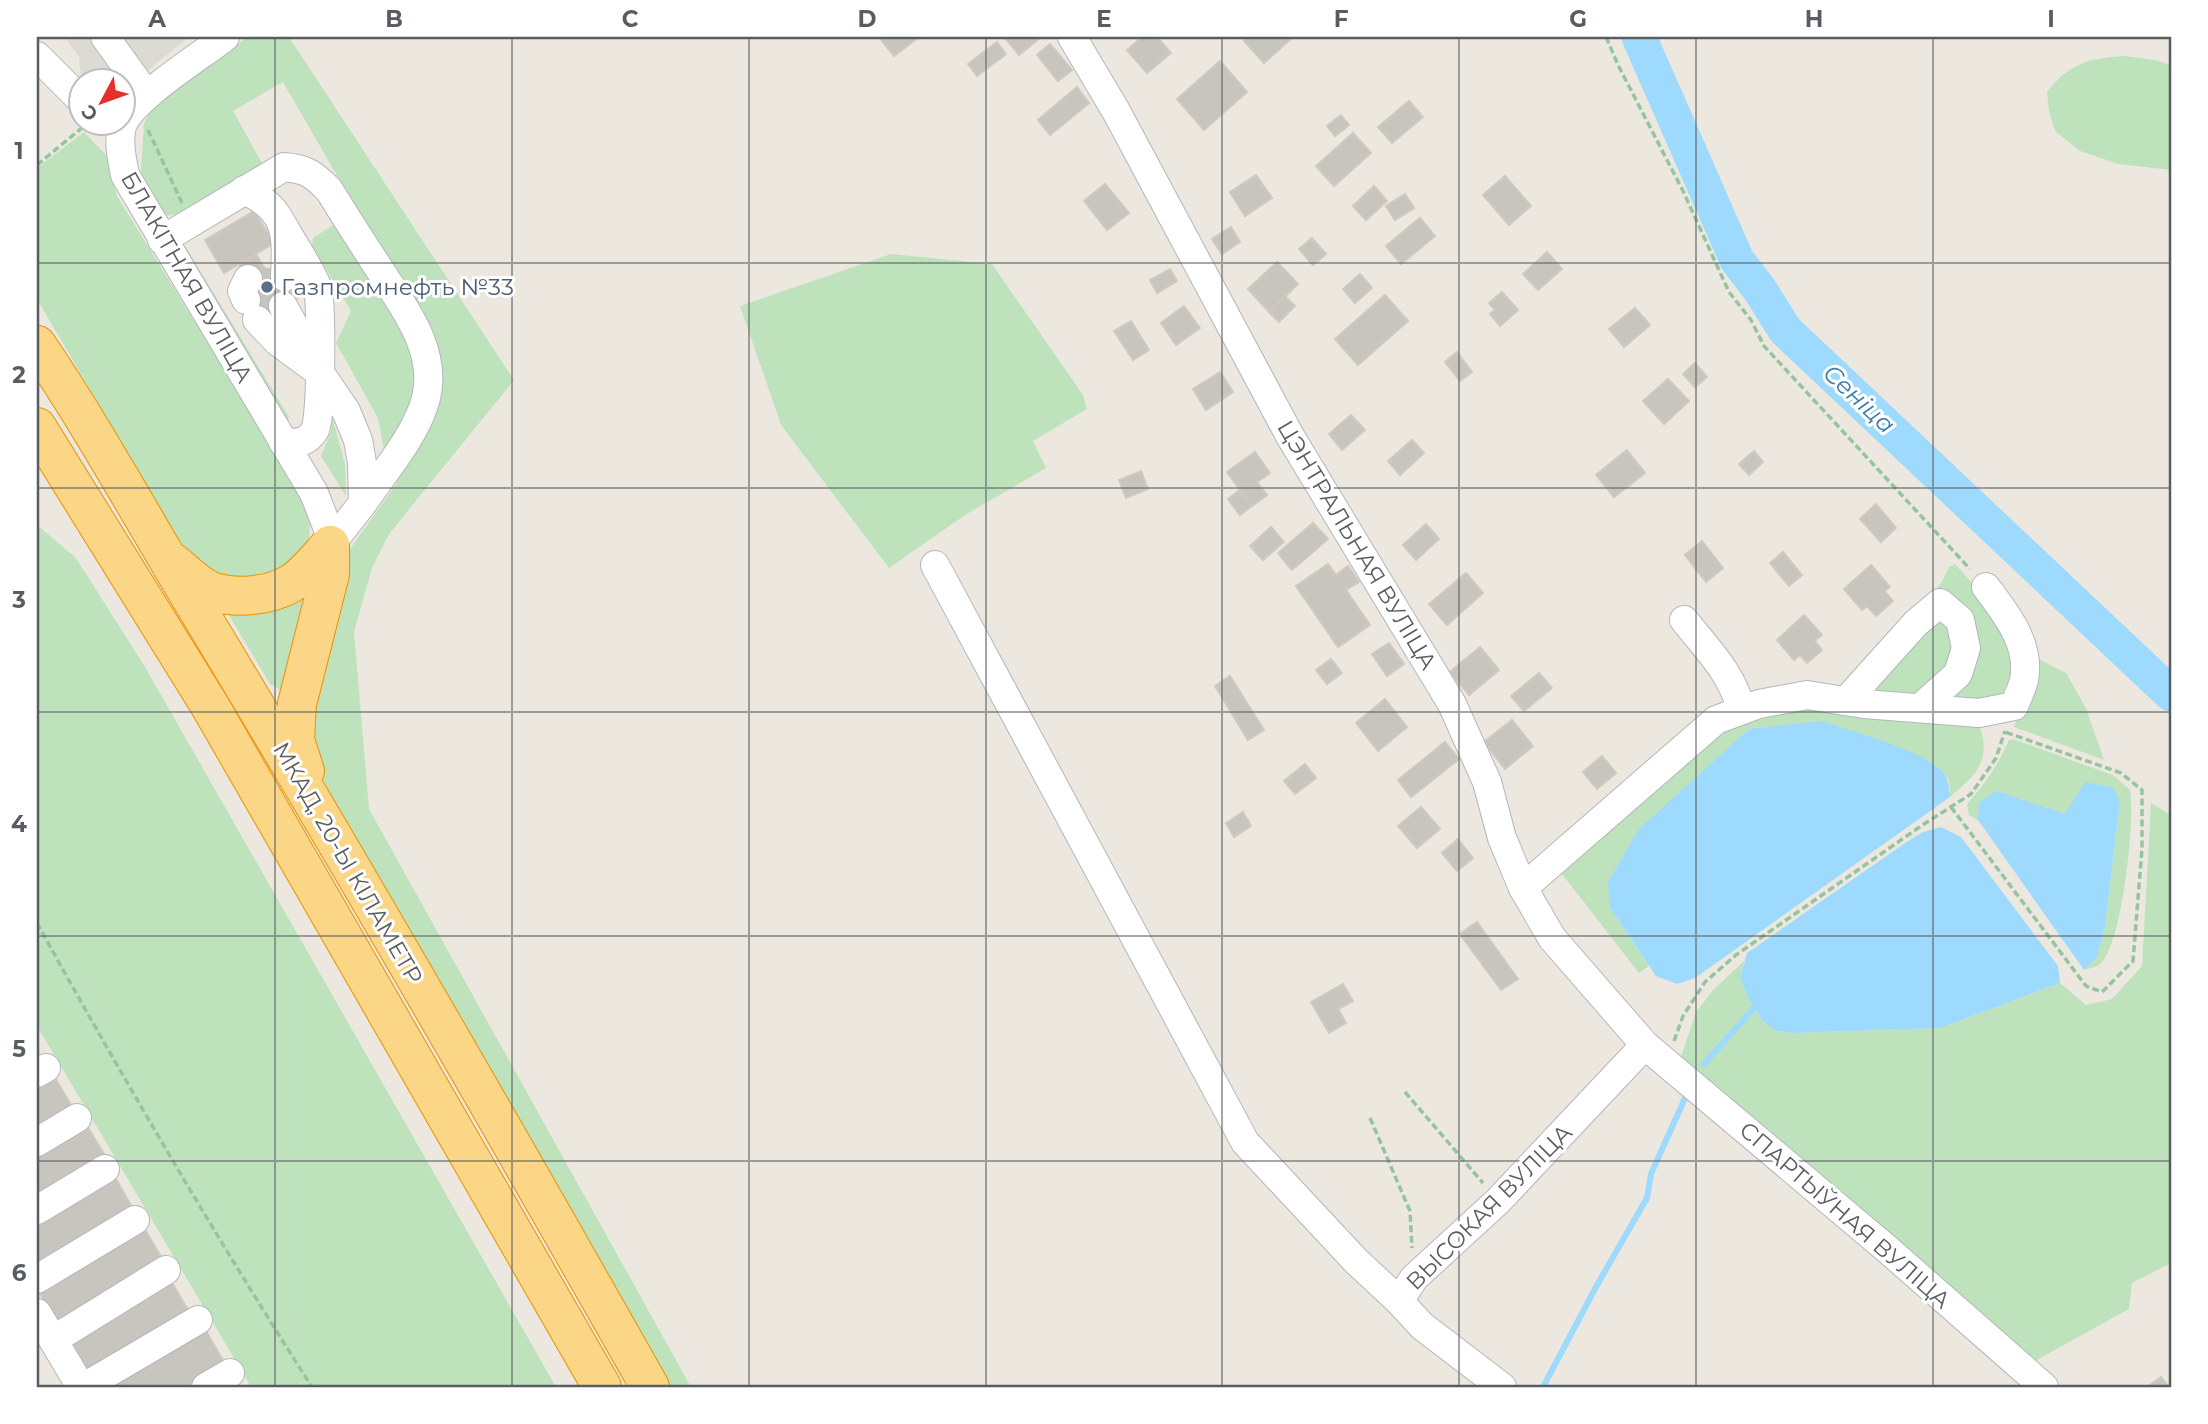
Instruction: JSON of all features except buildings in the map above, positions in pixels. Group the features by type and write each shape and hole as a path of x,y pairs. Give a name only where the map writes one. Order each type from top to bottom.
{"highway":[{"name":"МКАД, 20-Ы КІЛАМЕТР","path":"37,345 125,485 163,553 318,809 650,1387"},
{"name":"МКАД, 20-Ы КІЛАМЕТР","path":"37,427 210,706 602,1387"},
{"path":"163,553 213,592 257,594 291,584 330,545"},
{"path":"318,809 295,740 297,704 330,575 330,545"}],"street":[{"path":"105,37 115,66"},
{"name":"ЦЭНТРАЛЬНАЯ ВУЛІЦА","path":"1072,37 1116,111 1290,436 1452,704 1487,782 1502,838 1523,888 1552,938 1654,1053"},
{"path":"136,107 214,40"},
{"path":"37,56 66,85"},
{"name":"БЛАКІТНАЯ ВУЛІЦА","path":"124,136 120,149 125,175 314,493 328,530 330,545"},
{"path":"162,240 284,167 302,168 329,190 415,326 425,353 429,375 426,398 417,422 363,503 330,545"},
{"path":"244,190 261,198 272,209 271,284 278,342 320,373"},
{"path":"271,284 317,289 320,418 316,429 307,438 297,444 283,442"},
{"path":"271,284 320,373 346,411 358,440 362,463 363,503"},
{"path":"935,565 1245,1142 1356,1261 1406,1289"},
{"path":"1523,888 1716,720 1741,710 1807,695 1979,713 2009,719 2024,681 2025,654 2011,621 1986,587"},
{"path":"1846,701 1916,623 1940,603 1960,620 1966,648 1958,674 1920,708"},
{"path":"1684,620 1724,669 1737,691 1741,710"},
{"name":"ВЫСОКАЯ ВУЛІЦА","path":"1503,1387 1422,1326 1406,1289 1654,1053"},
{"name":"СПАРТЫЎНАЯ ВУЛІЦА","path":"1654,1053 2044,1387"},
{"path":"37,1142 77,1118"},
{"path":"37,1210 105,1169"},
{"path":"37,1279 135,1220"},
{"path":"53,1340 166,1270"},
{"path":"37,1313 82,1387 198,1320"}],"path":[{"path":"1606,37 1683,191 1729,292 1751,320 1764,346 1986,587"},
{"path":"136,123 183,206 187,226"},
{"path":"37,165 72,136"},
{"path":"1654,1053 1705,982 1726,964 1951,807 1971,794 1996,758 2009,719 2121,773 2142,790 2142,848 2133,961 2102,992 2086,986 1951,807"},
{"path":"37,923 103,1042 312,1387"},
{"path":"1405,1092 1498,1201"},
{"path":"1370,1118 1410,1211 1406,1289"}],"shaded area":[{"path":"65,37 189,37 136,80 136,66 80,66 79,57"}],"green space":[{"path":"248,37 289,37 514,380 389,534 372,568 354,632 369,809 691,1387 671,1387 318,772 306,737 336,582 350,549 397,483 394,479 430,414 419,318 283,82 233,111 262,163 178,214 164,216 140,188 144,123 156,103"},
{"path":"2125,56 2171,65 2171,170 2118,164 2080,151 2055,131 2047,92 2055,82 2081,64 2101,58"},
{"path":"79,136 88,136 106,155 117,196 300,492 310,517 309,541 266,584 197,573 37,299 37,168"},
{"path":"312,190 322,197 404,328 416,356 413,402 385,455 378,418 336,343 351,311 312,246 313,238 333,225"},
{"path":"185,246 289,417 285,427 182,252"},
{"path":"891,254 992,264 1083,395 1087,409 1033,441 1046,468 965,515 889,568 781,425 740,306"},
{"path":"332,417 345,464 346,496 321,456 331,432"},
{"path":"37,525 76,558 145,667 556,1387 251,1387 37,1026"},
{"path":"1955,564 1982,594 2015,660 2005,705 1931,702 1970,650 1935,591 1949,567"},
{"path":"321,572 283,692 270,684 221,602"},
{"path":"1940,609 1962,647 1920,702 1861,695"},
{"path":"2033,656 2066,673 2086,708 2104,760 2014,727 2029,685"},
{"path":"1811,707 1979,724 1983,737 1983,757 1974,774 1950,797 1949,781 1938,767 1882,742 1610,908 1649,966 1639,973 1562,874 1710,739 1731,726"},
{"path":"2013,739 2113,775 2130,790 2131,827 2122,904 2110,948 2103,961 2092,968 2084,970 2097,957 2105,926 2120,801 2065,814 1979,803 1978,820 1969,815 1967,804 1991,774 2009,740"},
{"path":"2151,803 2171,815 2171,1263 2132,1283 2129,1309 2035,1361 1680,1060 1696,1012 1713,990 1744,961 1740,977 1776,1031 1793,1033 1940,1028 2060,983 2086,1005 2112,999 2142,966"}],"water":[{"path":"1822,721 1900,747 1929,761 1945,774 1950,797 1695,978 1677,984 1656,976 1610,908 1608,882 1639,829 1749,729"},
{"path":"2085,782 2112,787 2120,801 2105,926 2097,957 2084,970 1978,820 1979,803 1996,791 2065,814"},
{"path":"1941,827 1961,837 2058,966 2060,983 1940,1028 1793,1033 1776,1031 1763,1021 1750,1001 1740,977 1747,953 1905,843 1923,832"}],"waterway":[{"name":"Сеніца","path":"1639,37 1737,260 1785,330 2171,694"},
{"path":"1704,1064 1754,1008"},
{"path":"1543,1387 1647,1198 1651,1174 1685,1098"}],"tunnel":[{"path":"264,267 258,294 268,314"},
{"path":"285,277 296,298"}],"place":[{"name":"Газпромнефть №33","path":"267,287"}]}
